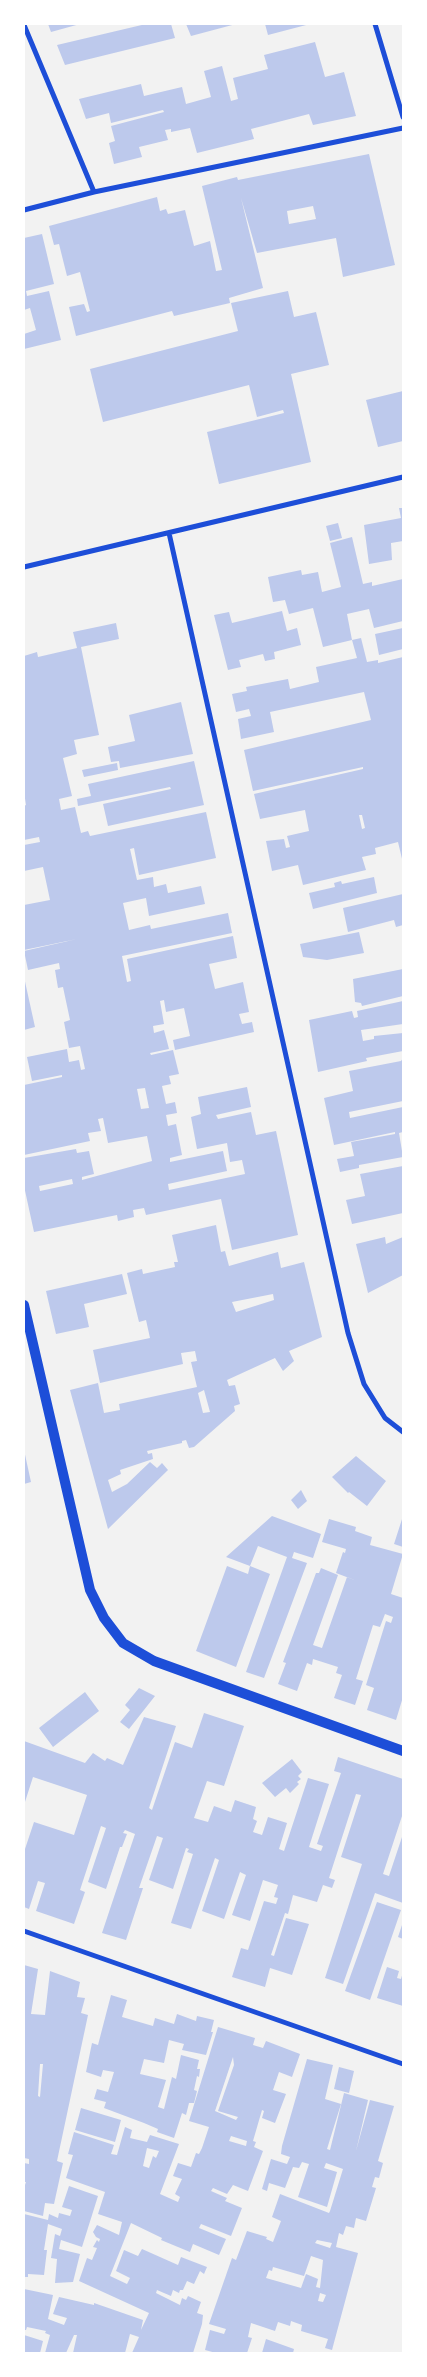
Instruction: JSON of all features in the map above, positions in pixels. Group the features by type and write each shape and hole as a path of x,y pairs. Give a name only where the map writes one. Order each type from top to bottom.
{"main road":[{"path":"24,1305 90,1590 104,1618 124,1643 154,1661 403,1751"}],"street":[{"path":"374,24 403,117"},
{"path":"24,25 94,192"},
{"path":"24,210 94,192 403,128"},
{"path":"24,567 403,477"},
{"path":"169,533 348,1333 364,1384 385,1418 403,1432"},
{"path":"24,1932 403,2064"}],"building":[{"path":"48,24 80,24 51,32"},
{"path":"146,24 171,24 175,38 65,65 57,45"},
{"path":"186,24 236,24 191,36"},
{"path":"265,24 310,24 268,35"},
{"path":"315,42 325,77 344,72 356,116 313,125 309,114 251,129 254,139 197,153 190,128 171,132 171,129 165,130 168,140 139,147 142,157 114,164 109,143 115,141 111,126 164,112 163,110 111,123 109,113 86,119 79,99 141,84 144,96 182,87 186,104 211,97 204,71 222,66 231,101 238,99 233,78 268,69 264,55"},
{"path":"369,154 395,265 343,277 336,238 257,253 241,198 263,288 229,298 230,303 174,316 172,311 76,336 69,307 84,304 87,312 90,311 80,272 67,276 59,244 54,245 49,226 157,197 160,211 166,209 168,214 185,210 194,246 210,241 216,271 222,270 202,186 237,177 238,180","holes":["313,206 316,219 289,224 287,211"]},
{"path":"42,234 54,284 26,291 27,296 49,291 61,340 24,349 24,334 36,330 30,308 24,310 24,238"},
{"path":"288,291 294,317 316,312 329,365 291,374 311,462 219,484 207,432 284,413 283,410 257,417 249,385 103,422 90,369 238,331 231,303"},
{"path":"403,391 403,441 378,447 366,400"},
{"path":"399,508 403,508 403,541 391,543 392,560 369,564 364,525 401,518"},
{"path":"338,523 342,538 330,541 326,526"},
{"path":"352,537 363,584 372,582 372,586 403,579 403,621 374,628 369,609 347,614 352,640 323,647 313,608 289,614 285,600 273,602 268,577 301,570 302,575 318,572 322,592 341,587 330,543"},
{"path":"282,611 287,631 297,628 301,645 274,652 275,659 265,661 263,654 239,660 241,667 228,670 214,615 229,612 232,623"},
{"path":"116,623 119,639 81,647 99,735 74,740 77,754 63,758 72,796 59,799 61,810 75,807 81,833 88,831 90,836 206,812 216,858 139,875 134,848 130,849 137,880 153,877 154,887 166,884 168,893 201,886 205,904 149,916 146,898 123,903 129,930 150,925 151,929 228,913 232,933 122,956 127,982 131,981 127,959 233,936 237,958 209,964 215,989 243,982 249,1012 239,1014 242,1024 252,1022 254,1032 175,1050 173,1040 190,1036 184,1008 166,1012 164,1000 160,1001 164,1024 153,1026 154,1033 164,1030 169,1049 150,1053 151,1055 173,1050 179,1074 169,1076 171,1084 162,1086 166,1104 175,1102 177,1113 166,1115 168,1126 176,1124 182,1155 170,1158 170,1162 223,1151 227,1171 168,1184 169,1190 245,1174 242,1160 230,1162 227,1143 197,1149 191,1117 201,1114 198,1097 247,1087 251,1107 216,1115 218,1119 251,1112 256,1135 276,1131 298,1235 232,1250 221,1199 146,1215 144,1208 133,1210 134,1217 118,1221 117,1215 34,1232 24,1186 24,1158 76,1149 77,1153 89,1151 94,1174 82,1177 82,1180 152,1161 147,1136 108,1143 103,1118 98,1119 101,1131 88,1133 90,1141 24,1155 24,1085 62,1077 62,1075 32,1081 27,1057 67,1049 69,1062 79,1060 81,1070 85,1069 80,1046 69,1048 64,1022 70,1020 63,987 58,988 55,970 60,969 59,963 28,970 24,951 77,939 24,950 24,905 50,900 43,867 24,871 24,845 40,842 39,837 24,840 24,806 26,805 24,792 24,656 37,652 38,657 77,648 73,632","holes":["145,1088 149,1108 141,1109 137,1089","72,1179 73,1184 40,1191 39,1186"]},
{"path":"403,628 403,649 379,655 375,634"},
{"path":"361,638 367,662 378,660 378,663 403,657 403,863 398,842 375,848 376,854 362,857 366,870 303,885 298,865 272,871 266,841 284,839 286,848 290,847 287,836 309,831 305,810 260,819 254,794 363,769 363,767 253,791 244,750 371,720 364,692 270,712 274,732 241,739 238,719 251,716 249,709 236,712 232,694 247,691 246,687 288,679 290,689 319,682 316,667 357,658 352,640","holes":["359,815 362,815 365,828 362,829"]},
{"path":"181,702 193,754 120,768 119,761 111,762 108,747 135,741 129,715"},
{"path":"194,761 204,805 108,826 103,804 171,789 170,787 78,806 77,799 91,796 88,784"},
{"path":"117,763 118,770 84,777 82,770"},
{"path":"374,877 377,893 313,909 309,893 335,887 334,883 341,881 342,884"},
{"path":"403,894 403,925 396,927 394,920 348,932 343,908"},
{"path":"359,932 364,953 327,960 303,957 300,944"},
{"path":"403,969 403,996 362,1006 361,1003 355,1002 353,979"},
{"path":"24,977 35,1027 24,1030"},
{"path":"403,1001 403,1024 361,1030 363,1041 374,1039 374,1036 403,1033 403,1051 366,1058 367,1061 318,1072 309,1020 352,1011 354,1018 358,1017 357,1011"},
{"path":"403,1058 403,1101 349,1112 350,1118 403,1107 403,1132 399,1133 403,1157 359,1165 359,1168 340,1172 337,1159 354,1156 351,1142 395,1134 395,1132 334,1145 324,1098 353,1091 349,1071 401,1061"},
{"path":"403,1166 403,1213 352,1224 346,1200 365,1196 360,1174"},
{"path":"216,1225 221,1252 225,1251 229,1266 278,1252 281,1268 304,1262 322,1337 289,1351 294,1361 283,1371 275,1358 227,1380 229,1386 235,1385 240,1404 234,1406 235,1411 194,1447 189,1448 186,1440 182,1441 182,1443 147,1451 148,1454 152,1453 153,1459 120,1470 121,1474 108,1480 112,1492 127,1484 150,1462 157,1468 162,1463 168,1470 108,1529 70,1390 98,1383 104,1413 120,1410 119,1404 197,1387 191,1362 197,1361 195,1351 181,1353 183,1364 100,1383 93,1350 150,1338 146,1320 139,1322 127,1273 142,1269 143,1274 175,1267 174,1262 178,1262 172,1235","holes":["273,1294 274,1300 236,1312 232,1302","204,1390 210,1412 203,1413 198,1393"]},
{"path":"385,1237 386,1244 403,1237 403,1275 368,1293 356,1244"},
{"path":"122,1274 127,1294 84,1304 89,1327 56,1334 46,1291"},
{"path":"24,1450 31,1482 24,1484"},
{"path":"356,1456 386,1481 367,1506 348,1493 332,1477"},
{"path":"301,1490 307,1501 298,1509 291,1500"},
{"path":"272,1516 321,1534 313,1558 294,1552 292,1558 307,1563 264,1678 246,1672 287,1557 258,1546 250,1566 226,1557"},
{"path":"403,1516 403,1547 394,1544"},
{"path":"329,1519 356,1527 355,1531 372,1537 370,1545 403,1554 391,1594 403,1598 403,1697 396,1720 367,1710 374,1688 366,1685 386,1621 391,1623 393,1617 385,1614 380,1627 373,1625 356,1679 363,1681 355,1705 334,1698 342,1675 336,1673 338,1667 313,1659 312,1665 307,1663 297,1691 278,1684 286,1663 283,1662 316,1573 319,1573 321,1568 338,1575 313,1645 322,1648 347,1577 336,1573 343,1552 345,1553 346,1549 322,1542"},
{"path":"227,1566 248,1574 250,1566 270,1574 236,1667 196,1651"},
{"path":"139,1688 155,1696 129,1729 120,1722 130,1710 125,1705"},
{"path":"85,1692 99,1711 53,1747 39,1728"},
{"path":"204,1713 244,1726 224,1786 207,1781 194,1818 208,1822 214,1806 231,1812 235,1800 256,1807 253,1819 257,1821 253,1832 262,1835 268,1817 287,1823 279,1849 284,1851 308,1778 329,1784 309,1847 321,1851 323,1846 317,1844 341,1773 334,1771 338,1757 403,1779 403,1813 383,1874 389,1876 403,1834 403,1903 375,1893 343,1984 325,1978 362,1864 341,1857 361,1795 356,1794 329,1878 335,1880 332,1888 323,1885 317,1902 293,1895 288,1914 285,1913 271,1955 274,1956 286,1918 309,1924 292,1975 270,1968 265,1987 232,1977 241,1948 248,1950 264,1901 276,1904 278,1898 274,1897 278,1885 263,1880 250,1921 232,1915 246,1875 240,1872 224,1919 202,1911 219,1860 215,1858 191,1929 171,1923 193,1854 187,1852 189,1849 186,1848 173,1889 149,1880 163,1838 157,1836 139,1888 143,1888 126,1940 102,1933 135,1834 125,1830 123,1833 127,1834 122,1847 120,1847 106,1889 88,1882 106,1828 101,1826 80,1890 85,1892 74,1924 36,1911 45,1883 38,1881 29,1909 24,1907 24,1852 34,1822 74,1835 87,1795 33,1777 24,1805 24,1741 85,1763 93,1753 105,1761 107,1758 123,1765 144,1717 176,1726 149,1808 152,1810 175,1742 192,1748"},
{"path":"292,1759 302,1772 298,1776 301,1779 297,1782 299,1784 290,1793 286,1788 275,1797 262,1783"},
{"path":"377,1902 401,1910 370,2000 345,1991"},
{"path":"403,1922 403,1939 398,1937"},
{"path":"24,1965 38,1969 31,2014 45,2015 50,1971 80,1982 77,1997 85,1998 81,2013 88,2015 57,2161 63,2163 54,2204 45,2203 43,2216 24,2211 24,2188 26,2182 24,2182 24,2163 29,2164 29,2159 24,2158","holes":["40,2064 43,2064 40,2097 38,2096"]},
{"path":"387,1967 399,1971 397,1978 401,1979 403,1972 403,2006 377,1998"},
{"path":"111,1995 127,2000 122,2017 153,2026 155,2018 174,2024 177,2014 196,2021 197,2016 214,2020 211,2032 213,2032 206,2055 182,2050 184,2044 169,2040 164,2063 144,2059 140,2074 166,2080 158,2107 164,2109 172,2077 176,2079 181,2055 199,2060 197,2069 200,2069 194,2090 197,2091 194,2103 189,2103 186,2115 182,2113 174,2138 157,2132 158,2129 144,2123 104,2108 106,2102 94,2099 97,2089 108,2092 114,2072 103,2070 101,2077 86,2072 92,2043 98,2045"},
{"path":"218,2027 255,2038 253,2045 263,2048 266,2041 300,2054 292,2077 279,2072 273,2090 286,2094 275,2123 262,2118 264,2111 262,2110 253,2141 256,2142 254,2147 263,2151 248,2191 233,2185 227,2194 213,2188 211,2191 227,2198 225,2201 242,2208 231,2236 201,2224 199,2228 226,2239 219,2255 193,2244 190,2252 161,2240 162,2238 131,2223 110,2276 127,2284 130,2278 116,2271 124,2250 138,2256 142,2249 178,2265 181,2257 207,2267 204,2274 200,2271 194,2284 187,2281 183,2290 180,2290 179,2293 173,2290 171,2296 157,2290 156,2293 180,2305 182,2298 186,2300 188,2296 201,2302 197,2313 203,2315 202,2324 193,2353 132,2353 139,2337 130,2334 125,2353 73,2353 77,2335 74,2335 66,2353 45,2353 50,2335 45,2333 46,2331 27,2327 24,2330 24,2289 53,2295 48,2319 64,2325 67,2318 53,2314 59,2297 94,2305 94,2303 143,2320 141,2330 149,2313 79,2281 87,2258 92,2260 97,2248 93,2247 97,2240 99,2242 100,2239 93,2232 97,2225 119,2235 122,2222 98,2214 105,2192 66,2178 73,2155 68,2154 74,2132 114,2145 111,2154 117,2155 125,2127 132,2130 130,2138 147,2142 150,2135 179,2144 160,2194 178,2202 180,2197 175,2194 182,2179 173,2176 178,2163 191,2167 196,2153 199,2154 202,2148 209,2127 189,2121","holes":["233,2057 234,2065 218,2111 238,2117 236,2120 215,2111","231,2136 247,2141 246,2146 229,2141","147,2148 159,2151 156,2158 153,2156 149,2168 143,2166"]},
{"path":"307,2059 333,2065 325,2099 341,2104 327,2149 330,2150 344,2093 368,2100 356,2151 370,2100 394,2106 378,2161 383,2163 379,2178 375,2177 372,2187 376,2188 366,2221 356,2218 354,2228 346,2226 343,2235 339,2233 336,2247 358,2253 332,2350 325,2348 328,2339 301,2331 302,2325 291,2321 290,2326 278,2322 275,2331 251,2323 248,2337 252,2338 247,2353 216,2353 205,2350 210,2330 224,2334 226,2329 209,2324 232,2258 236,2260 247,2231 267,2237 266,2239 273,2242 281,2221 272,2217 280,2194 329,2213 330,2211 343,2169 326,2163 324,2168 337,2172 327,2207 298,2197 309,2164 302,2162 299,2168 293,2167 285,2188 269,2183 267,2191 262,2189 271,2159 287,2164 290,2157 281,2154","holes":["317,2240 332,2243 330,2248 315,2243","311,2256 323,2260 320,2288 316,2287 318,2279 306,2274 301,2288 266,2278 269,2270 272,2271 273,2267 304,2276","320,2293 326,2295 323,2302 318,2301"]},
{"path":"339,2067 354,2071 349,2093 334,2089"},
{"path":"81,2108 121,2120 115,2142 75,2130"},
{"path":"69,2186 98,2196 82,2247 61,2240 59,2249 80,2254 73,2282 55,2283 57,2259 51,2258 55,2234 60,2236 62,2229 48,2224 44,2250 47,2250 44,2275 28,2274 28,2277 24,2277 24,2214 48,2220 49,2214 58,2218 59,2213 70,2216 72,2210 62,2207"},
{"path":"24,2335 43,2341 40,2353 24,2353"},
{"path":"266,2339 294,2349 293,2353 262,2353"}]}
